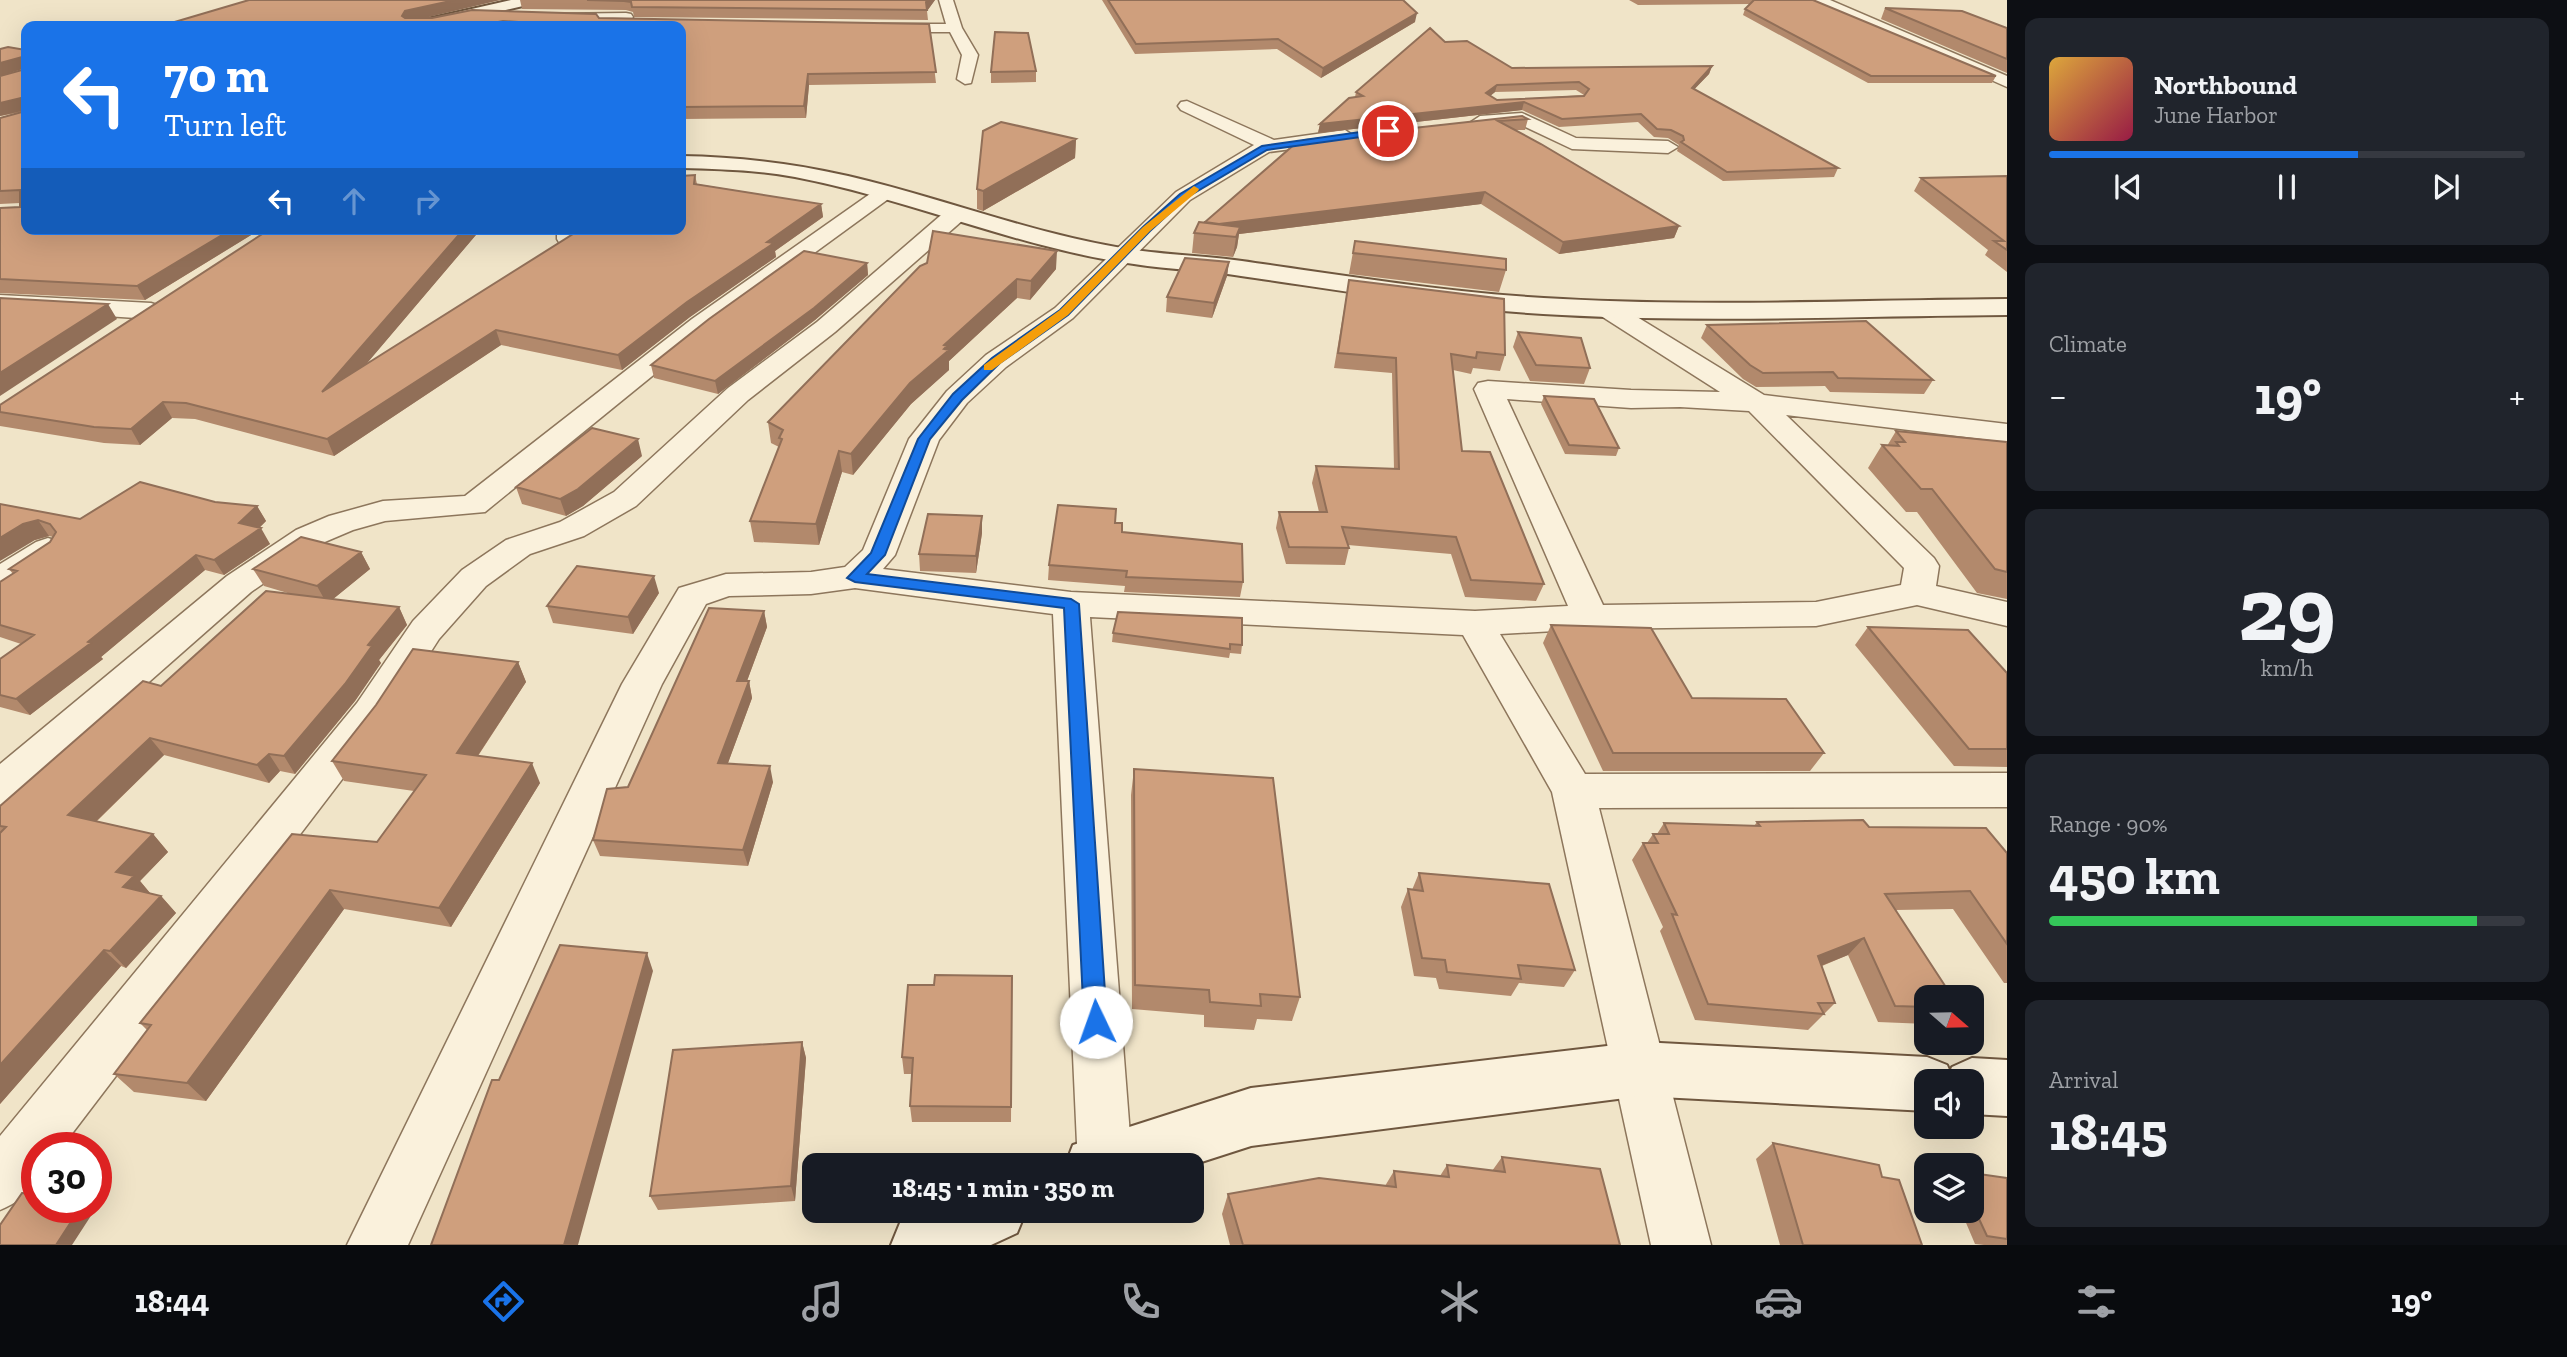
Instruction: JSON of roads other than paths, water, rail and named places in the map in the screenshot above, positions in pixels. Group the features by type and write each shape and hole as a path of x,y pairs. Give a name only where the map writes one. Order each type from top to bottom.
{"main road":[{"path":"438,21 531,0"},
{"path":"686,162 756,164 884,193 955,215 1121,255 1195,261 1431,296 1607,309 2007,307"},
{"path":"1132,1153 1251,1117 1641,1069 1914,1083"},
{"path":"1984,1087 2007,1088"},
{"path":"922,1245 969,1223"}],"street":[{"path":"946,0 955,28 970,55 965,79"},
{"path":"1818,0 2007,82"},
{"path":"472,13 636,19"},
{"path":"859,28 955,28"},
{"path":"1187,106 1272,146"},
{"path":"1455,124 1508,109 1572,143 1668,147"},
{"path":"855,578 878,555 924,439 957,397 996,361 1064,313 1183,196 1265,148 1374,132"},
{"path":"0,788 239,584 307,537 341,523 383,511 474,505 701,324 884,193"},
{"path":"0,1181 371,713 426,630 474,578 518,547 572,529 625,499 738,394 826,327 955,215"},
{"path":"116,334 173,298"},
{"path":"0,302 151,311"},
{"path":"1607,309 1757,403 1922,566 1917,593"},
{"path":"1591,617 1488,389 1631,399 1681,398 1757,403 2007,433"},
{"path":"474,505 491,528 496,563"},
{"path":"0,580 48,549"},
{"path":"377,1245 642,684 692,596 726,585 811,583 855,578 1071,604 1475,623 1591,617 1816,614 1917,593 2007,614"},
{"path":"1071,604 1098,1153"},
{"path":"1475,623 1573,791 1681,1245"},
{"path":"1573,791 2007,790"}]}
